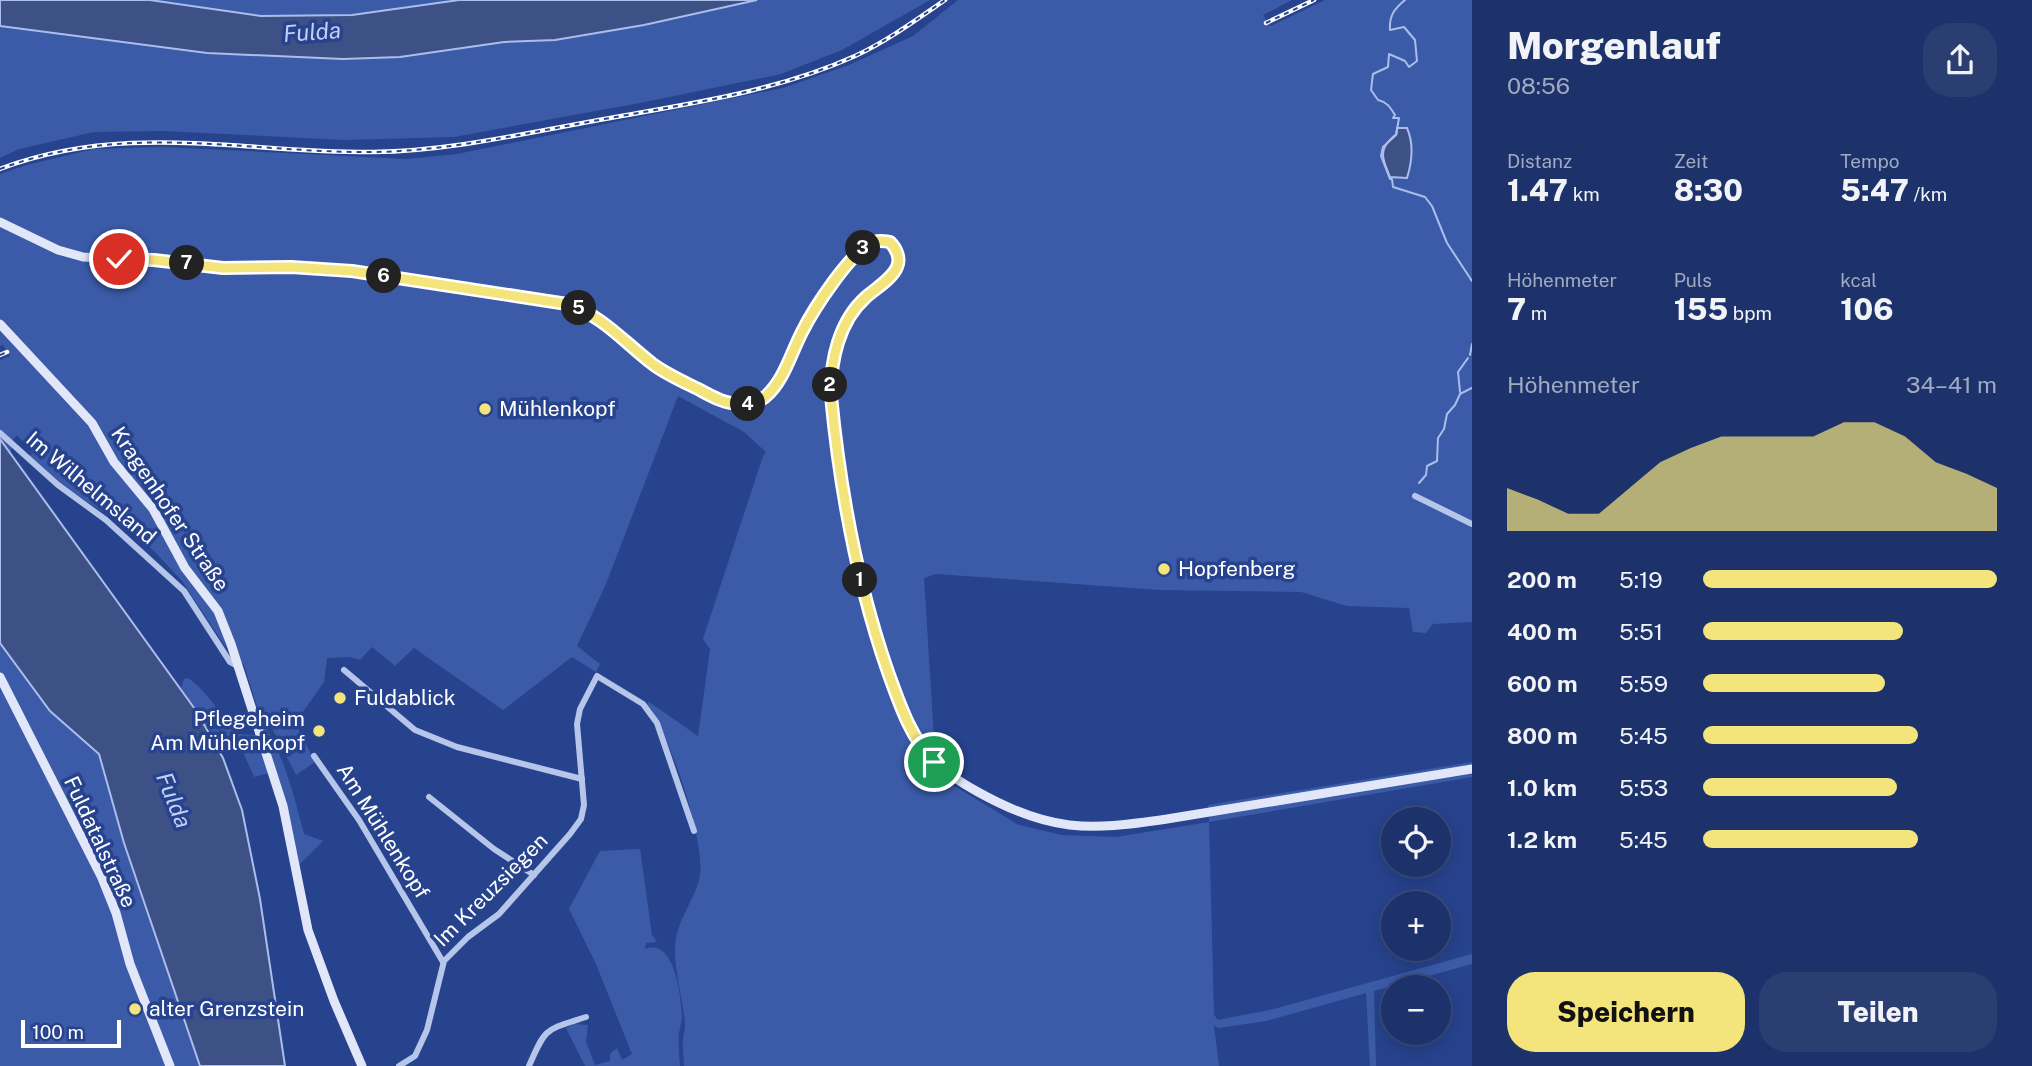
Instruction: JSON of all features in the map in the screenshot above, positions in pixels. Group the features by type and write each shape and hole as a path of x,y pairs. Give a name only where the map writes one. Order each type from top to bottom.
{"street":[{"path":"0,222 58,250 83,257 154,260 223,268 291,267 352,271 567,304 596,317 656,367 725,402 740,404 763,398 778,383 803,330 840,273 855,256 873,242 890,242 898,257 898,266 859,303 846,321 832,370 831,396 853,551 864,596 902,710 914,735 934,762 974,790 1033,819 1066,826 1089,827 1122,826 1472,769"},
{"name":"Kragenhofer Straße","path":"0,324 92,423 114,462 153,509 185,568 218,611 283,806 299,876 302,905 316,953 362,1066"},
{"name":"Im Wilhelmsland","path":"0,433 58,485 106,520 184,591 230,662 238,666"},
{"path":"1415,496 1472,524"},
{"path":"344,670 415,730 457,747 582,779"},
{"name":"Im Kreuzsiegen","path":"398,1066 415,1056 427,1030 443,962 468,937 499,914 581,819 584,805 577,724 580,709 597,676 643,704 657,723 694,831"},
{"name":"Fuldatalstraße","path":"0,677 102,878 130,964 170,1066"},
{"name":"Am Mühlenkopf","path":"314,756 359,820 443,962"},
{"path":"429,797 475,835 534,875"},
{"path":"529,1066 541,1038 550,1029 586,1017"}],"shaded area":[{"path":"150,0 459,0 352,15 261,16"},
{"path":"757,0 930,0 842,50 781,74 454,137 344,140 163,131 94,132 19,149 0,158 0,26 207,53 343,59 400,57 504,42 555,40 644,25"},
{"path":"958,0 1292,0 1263,15 1271,26 1325,0 1472,0 1472,622 1433,624 1426,633 1413,632 1409,608 1347,606 1301,592 1160,590 936,574 924,578 934,738 941,778 1019,825 1062,835 1116,837 1209,822 1214,1015 1218,1020 1274,1009 1381,979 1381,989 1374,991 1376,1066 1370,1066 1366,993 1266,1021 1218,1028 1214,1025 1219,1066 684,1066 685,1024 675,950 678,929 700,875 700,858 684,786 665,737 647,704 649,702 698,736 710,649 703,639 766,452 744,432 678,396 606,584 577,646 600,664 596,672 572,657 503,710 414,648 395,666 372,647 360,660 350,657 327,658 324,682 295,723 315,762 296,775 265,715 258,710 244,665 225,646 182,581 130,530 59,483 30,456 32,453 17,435 11,442 11,456 0,439 0,360 10,356 3,345 0,346 0,174 94,149 162,147 406,159 457,154 783,88 849,65 913,36","holes":["1397,131 1411,143 1410,168 1396,135"]},
{"path":"0,643 50,711 99,754 124,843 200,1066 0,1066"},
{"path":"188,678 202,690 238,734 255,735 269,773 254,777 240,745 232,744 222,749 181,688 184,679"},
{"path":"259,723 264,724 283,764 304,834 323,841 299,865 285,802"},
{"path":"1472,762 1472,777 1209,822 1208,805"},
{"path":"640,849 652,935 657,942 646,943 645,949 655,948 663,952 670,960 678,983 682,1016 679,1037 680,1066 585,1066 566,1028 574,1024 588,1025 586,1042 595,1065 610,1061 610,1054 617,1048 622,1060 632,1054 596,964 569,909 600,851"},
{"path":"1472,954 1472,964 1432,975 1396,975"}],"water":[{"name":"Fulda","path":"0,0 150,0 261,16 352,15 459,0 757,0 644,25 555,40 504,42 400,57 343,59 207,53 0,26"},
{"path":"1397,128 1407,128 1411,140 1407,178 1390,177 1384,161 1383,152 1396,134"},
{"name":"Fulda","path":"0,439 197,712 223,758 242,810 260,899 285,1066 200,1066 124,843 99,754 50,711 0,643"}],"waterway":[{"path":"1405,0 1393,13 1390,30 1404,27 1415,40 1417,61 1409,67 1405,61 1389,54 1388,67 1373,74 1371,90 1378,100 1390,107 1395,115 1393,118 1399,118 1396,135 1383,147 1381,156 1393,187 1425,197 1432,206 1447,243 1472,281"},
{"path":"1470,355 1472,344"},
{"path":"1460,392 1458,372 1468,358"},
{"path":"1419,483 1426,475 1427,466 1437,461 1438,438 1444,429 1447,414 1460,394 1472,388"}],"railway":[{"path":"0,169 47,155 94,146 140,143 373,152 427,149 508,137 724,97 790,80 867,50 945,0"},
{"path":"1266,23 1314,0"},
{"path":"0,355 7,352"}],"place":[{"name":"Mühlenkopf","path":"485,409"},
{"name":"Hopfenberg","path":"1164,569"},
{"name":"Fuldablick","path":"340,698"},
{"name":"Pflegeheim Am Mühlenkopf","path":"319,731"},
{"name":"alter Grenzstein","path":"135,1009"}],"route":[{"path":"119,259 223,268 291,267 352,271 567,304 596,317 656,367 672,376 725,402 748,404 763,398 778,383 803,330 840,273 863,248 877,241 890,242 898,257 898,266 859,303 846,321 832,370 831,396 853,551 864,596 902,710 923,750 934,762"}]}
